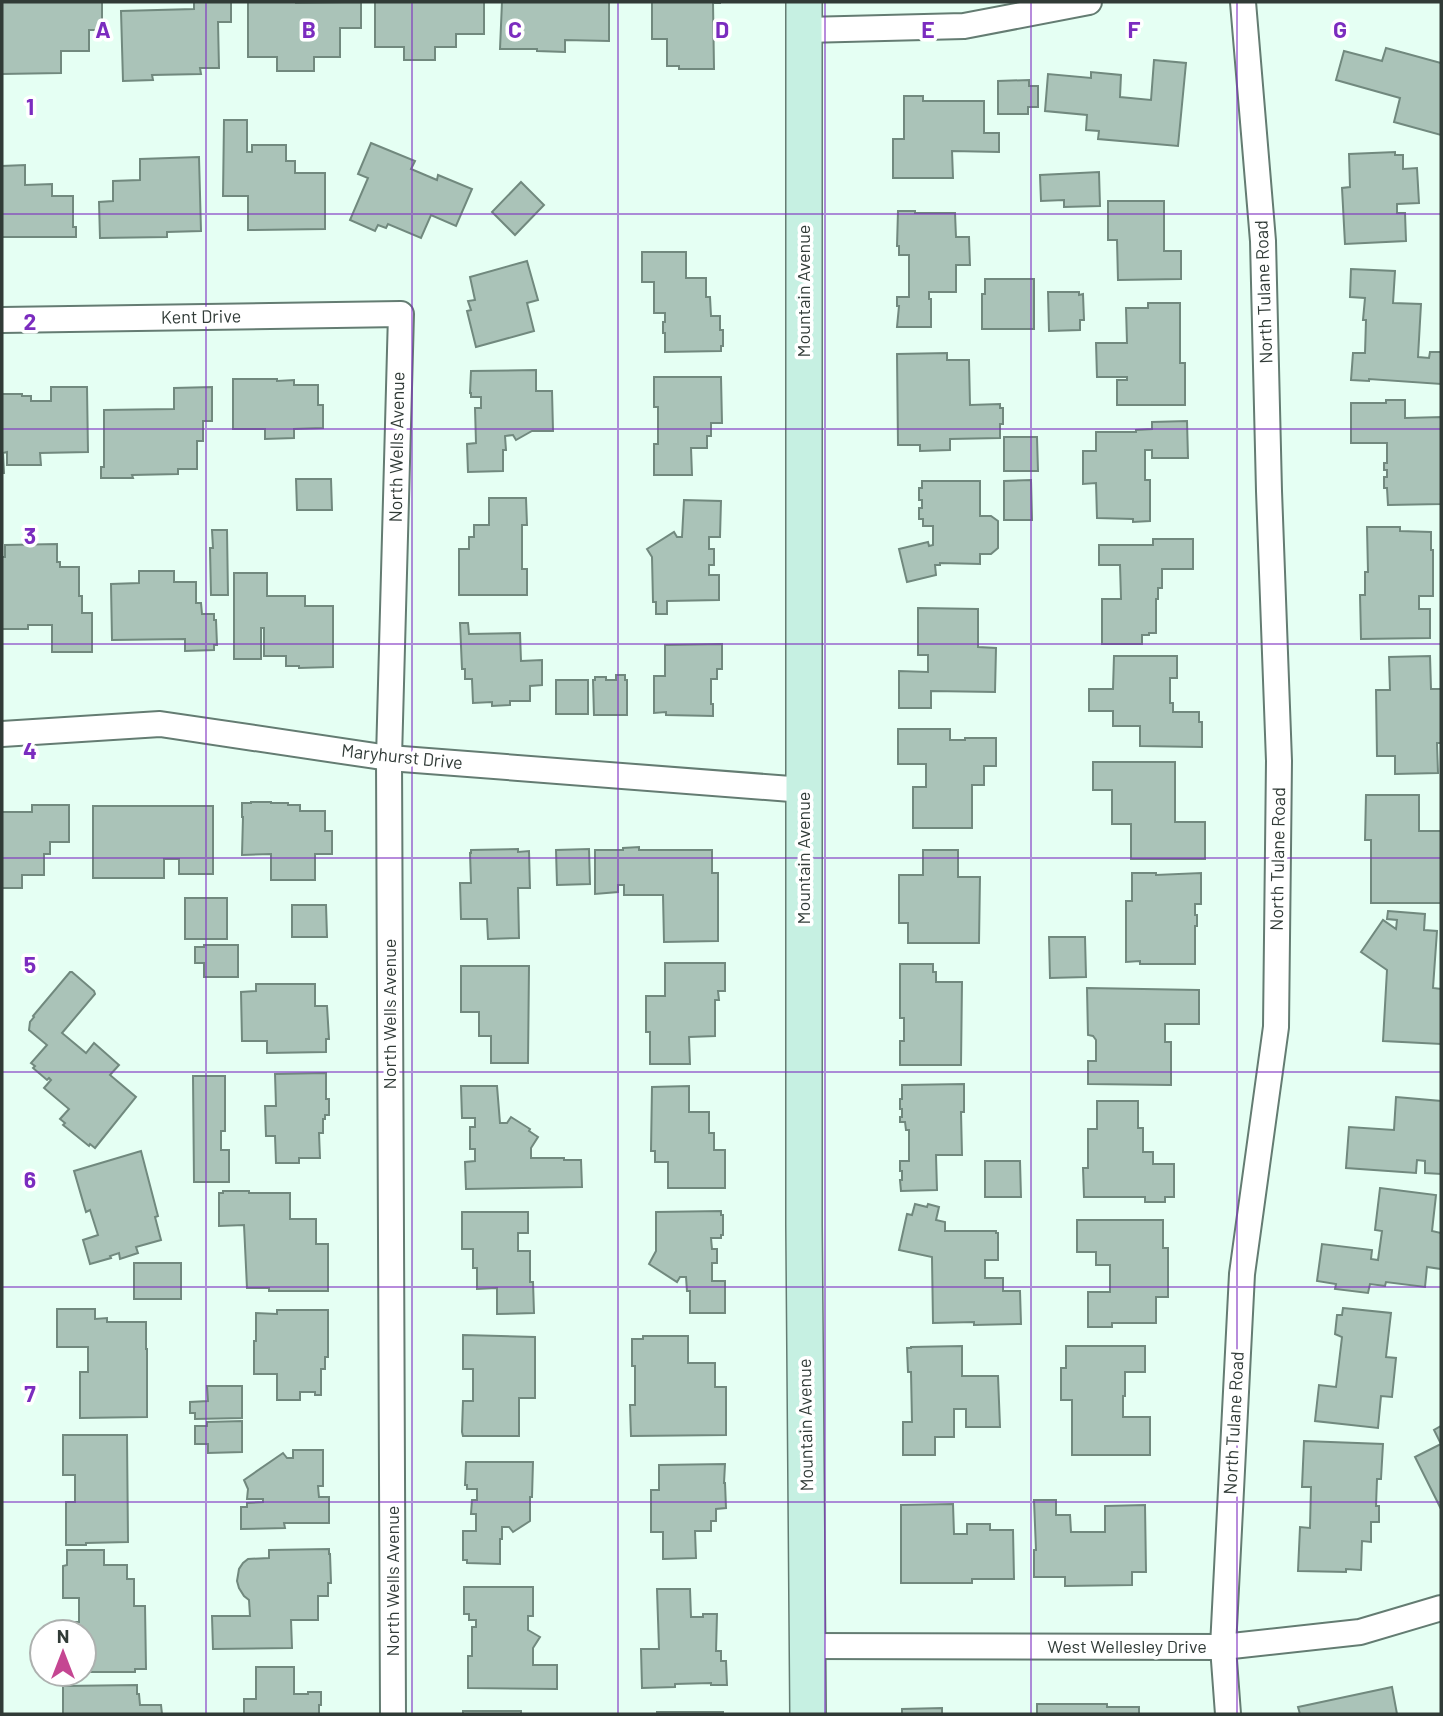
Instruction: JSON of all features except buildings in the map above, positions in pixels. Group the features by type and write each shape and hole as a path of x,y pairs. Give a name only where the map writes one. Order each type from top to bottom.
{"main road":[{"name":"Mountain Avenue","path":"804,16 803,1224 808,1714"}],"street":[{"path":"804,16 964,26 1089,2"},
{"name":"North Tulane Road","path":"1228,1714 1223,1647 1242,1274 1276,1027 1279,761 1263,241 1243,2"},
{"name":"Kent Drive","path":"2,320 401,314"},
{"name":"North Wells Avenue","path":"393,1714 389,758 401,314"},
{"name":"Maryhurst Drive","path":"2,734 160,724 389,758 804,790"},
{"name":"West Wellesley Drive","path":"808,1646 1223,1647 1360,1632 1441,1608"}]}
